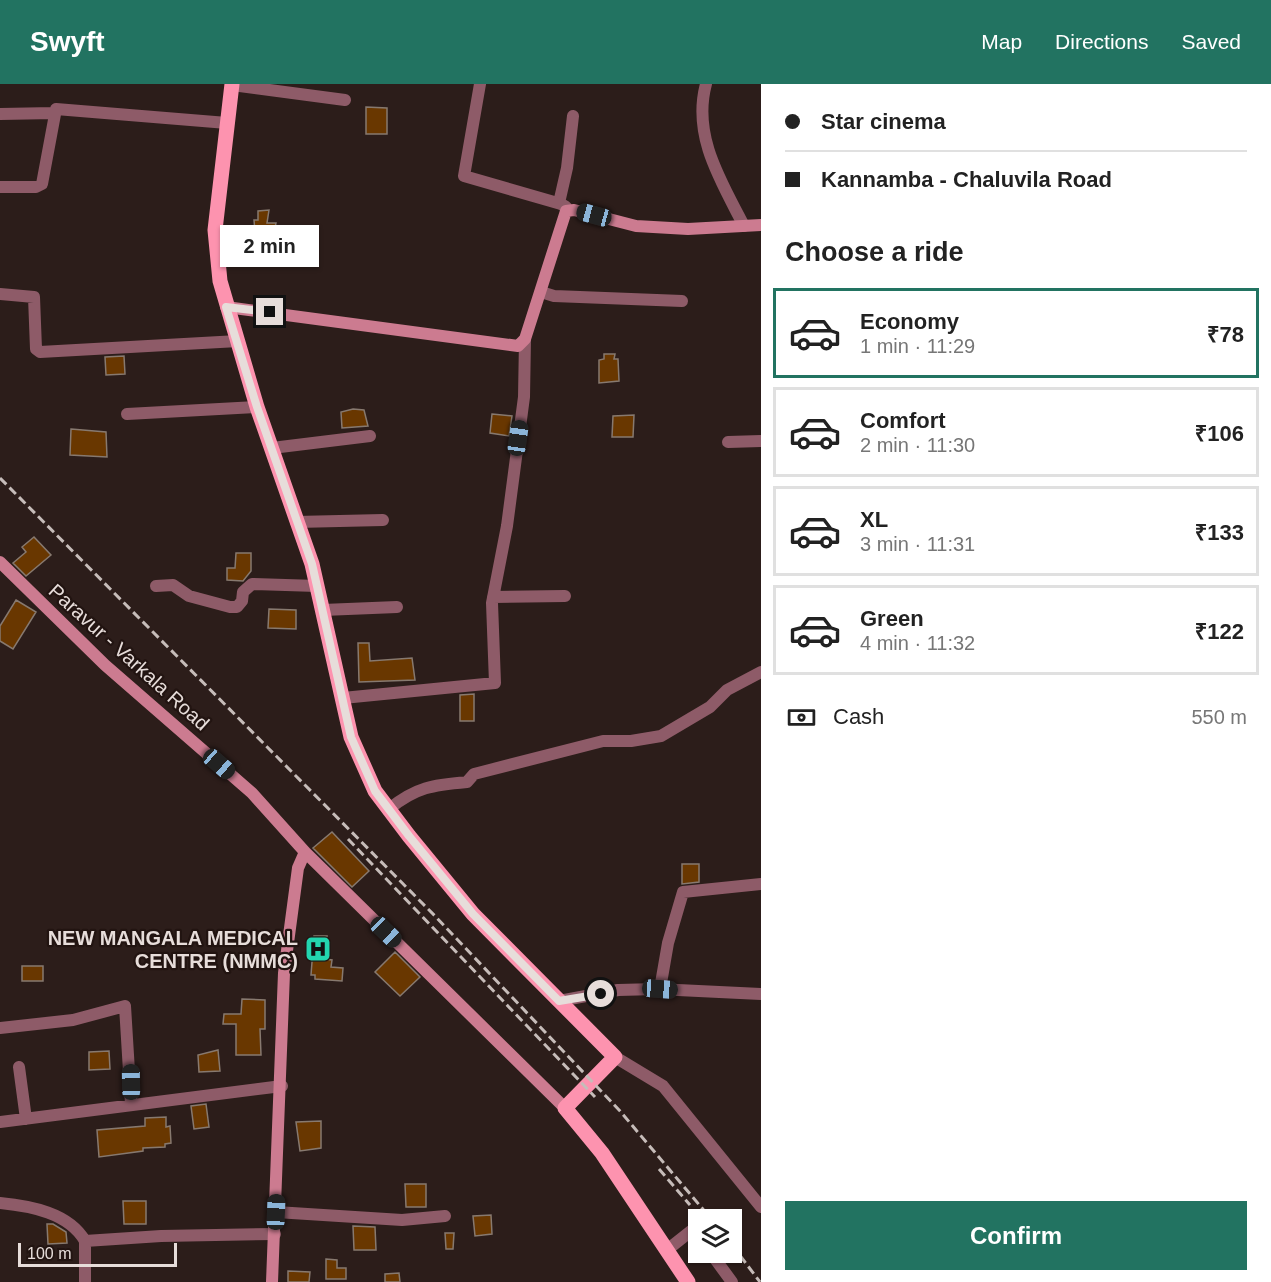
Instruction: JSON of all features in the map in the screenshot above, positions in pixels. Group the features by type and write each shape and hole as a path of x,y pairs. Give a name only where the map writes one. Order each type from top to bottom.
{"main road":[{"path":"232,85 214,230 220,281 257,407 273,448 317,586 351,737 375,791 473,914 615,1057 565,1108 602,1154 688,1282"},
{"path":"226,307 518,346 525,339 541,292 562,207 636,226 688,229 761,225"},
{"name":"Paravur - Varkala Road","path":"0,562 105,665 252,793 304,852 565,1108"},
{"path":"272,1282 282,1086 284,973 298,868 304,852"}],"street":[{"path":"480,84 464,176 562,207 573,116"},
{"path":"706,84 702,98 703,138 744,226"},
{"path":"232,85 345,100"},
{"path":"0,187 42,184 56,109 228,123"},
{"path":"0,114 54,113"},
{"path":"541,292 554,296 682,301"},
{"path":"0,294 34,297 34,341 36,349 40,352 238,341"},
{"path":"343,698 495,683 493,597 507,526 524,397 525,339"},
{"path":"127,414 257,407"},
{"path":"273,448 370,436"},
{"path":"728,442 761,441"},
{"path":"296,522 383,520"},
{"path":"156,586 173,585 189,596 237,607 242,601 243,592 252,584 317,586"},
{"path":"493,597 565,596"},
{"path":"323,610 397,607"},
{"path":"389,809 405,796 428,785 467,782 474,774 603,741 631,741 661,736 710,707 727,690 761,672"},
{"path":"660,989 668,943 682,892 761,884"},
{"path":"559,1001 618,990 660,989 761,994"},
{"path":"0,1028 73,1020 125,1006 131,1104"},
{"path":"615,1057 663,1086 761,1207"},
{"path":"19,1067 26,1119"},
{"path":"0,1122 282,1086"},
{"path":"0,1203 47,1212 78,1228 85,1241 85,1282"},
{"path":"276,1212 402,1220 445,1216"},
{"path":"667,1250 688,1233"},
{"path":"85,1241 161,1236 275,1234"},
{"path":"718,1263 732,1282"}],"building":[{"path":"366,107 387,108 387,134 366,134"},
{"path":"269,210 267,223 276,223 274,232 255,232 254,220 258,220 258,211"},
{"path":"604,354 615,354 614,359 618,359 619,381 599,383 599,360 604,359"},
{"path":"124,356 125,374 106,375 105,357"},
{"path":"353,409 364,410 368,426 342,428 341,412"},
{"path":"492,414 512,416 509,436 490,433"},
{"path":"634,415 633,437 612,437 613,416"},
{"path":"71,429 106,432 107,457 70,455"},
{"path":"34,537 51,555 26,576 13,563 26,552 22,547"},
{"path":"236,553 251,553 251,571 243,581 227,580 227,568 235,568"},
{"path":"16,600 36,612 13,649 0,641 0,626"},
{"path":"269,609 296,610 296,629 268,628"},
{"path":"358,643 369,643 370,661 412,658 415,680 359,682"},
{"path":"474,694 474,721 460,721 460,695"},
{"path":"332,832 369,871 352,887 313,848"},
{"path":"682,864 699,864 699,882 682,884"},
{"name":"NEW MANGALA MEDICAL CENTRE (NMMC)","path":"314,936 327,936 325,959 332,960 331,967 343,968 342,981 315,979 315,975 311,975"},
{"path":"395,952 420,977 400,996 375,972"},
{"path":"22,966 43,966 43,981 22,981"},
{"path":"242,999 265,1000 265,1029 260,1029 261,1055 236,1055 236,1024 223,1024 224,1014 241,1014"},
{"path":"218,1050 220,1071 199,1072 198,1055"},
{"path":"109,1051 110,1069 89,1070 89,1052"},
{"path":"206,1104 209,1127 194,1129 191,1106"},
{"path":"166,1117 166,1127 170,1126 171,1143 165,1144 165,1147 143,1148 143,1151 99,1157 97,1130 145,1126 145,1118"},
{"path":"321,1121 321,1148 300,1151 296,1122"},
{"path":"405,1184 426,1184 426,1207 406,1207"},
{"path":"123,1201 146,1201 146,1224 124,1224"},
{"path":"491,1215 492,1234 475,1236 473,1216"},
{"path":"47,1224 53,1224 66,1232 67,1243 48,1244"},
{"path":"353,1226 375,1227 376,1250 354,1250"},
{"path":"445,1233 454,1233 453,1249 446,1249"},
{"path":"326,1259 337,1260 337,1268 346,1268 346,1279 326,1279"},
{"path":"288,1271 310,1272 309,1282 288,1282"},
{"path":"399,1273 400,1282 385,1282 385,1274"}],"railway":[{"path":"0,478 435,916 620,1111 703,1209"},
{"path":"348,839 595,1097"},
{"path":"659,1169 690,1205"},
{"path":"742,1258 760,1282"}],"place":[{"name":"NEW MANGALA MEDICAL CENTRE (NMMC)","path":"318,949"}],"route":[{"path":"270,312 226,307 293,515 312,564 351,737 375,791 473,914 559,1001 601,994"}]}
